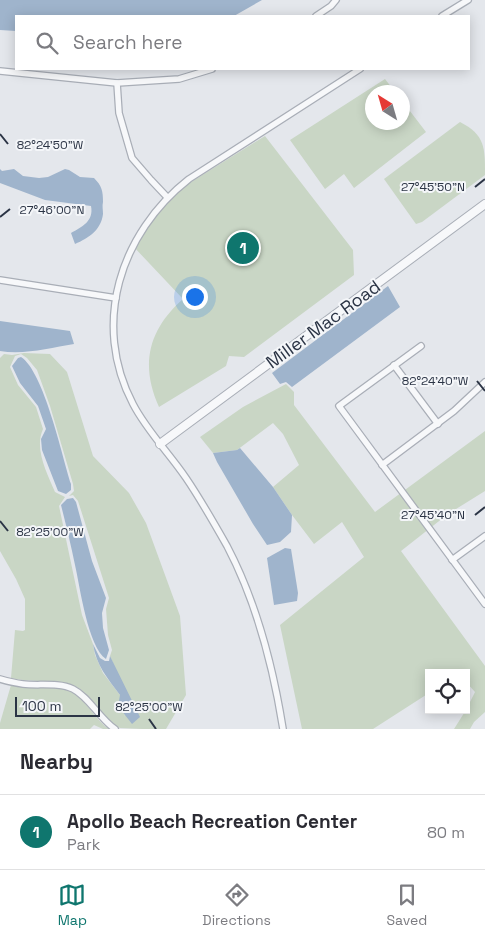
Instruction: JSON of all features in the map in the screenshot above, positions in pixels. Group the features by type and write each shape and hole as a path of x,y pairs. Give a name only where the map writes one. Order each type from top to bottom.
{"street":[{"path":"318,15 331,6 336,0"},
{"path":"444,15 468,0"},
{"path":"0,71 117,83 179,79 209,70"},
{"path":"283,728 273,671 250,596 228,548 210,514 186,478 139,415 122,377 114,330 116,298 122,268 135,240 167,197 188,179 358,70"},
{"path":"117,83 119,113 132,158 167,197"},
{"name":"Miller Mac Road","path":"160,444 485,204"},
{"path":"0,280 116,298"},
{"path":"421,346 339,406 485,604"},
{"path":"394,365 438,424"},
{"path":"382,465 438,424 485,382"},
{"path":"452,560 485,536"},
{"path":"0,679 23,684 56,685 72,689 86,700 107,724 114,729"}],"green space":[{"path":"385,79 390,85 376,85"},
{"path":"365,92 365,130 410,130 410,111 426,132 354,188 344,174 325,189 290,140"},
{"path":"460,122 474,132 482,143 485,157 485,175 422,222 416,224 384,179"},
{"path":"265,136 353,250 354,275 244,357 229,356 226,366 159,407 150,377 151,349 162,323 183,299 132,245 167,197"},
{"path":"24,353 50,354 67,372 93,456 129,493 146,523 180,616 186,695 166,729 120,728 107,719 85,694 72,685 11,678 15,630 25,630 25,599 0,551 0,358 4,354","holes":["21,354 37,370 50,406 73,484 74,491 69,496 73,495 78,501 109,598 106,609 108,635 112,650 110,656 118,675 125,718 120,695 103,673 82,615 59,506 65,497 55,492 45,469 40,445 43,429 36,407 18,385 10,367 15,356"]},
{"path":"286,384 294,392 294,405 375,512 485,431 485,491 448,514 401,551 485,666 485,712 474,722 470,729 454,729 463,714 470,714 470,702 475,692 470,686 470,669 425,669 425,696 373,729 302,729 280,625 364,557 342,522 314,544 292,515 273,487 299,465 283,434 273,423 237,450 213,453 200,437 243,407"},
{"path":"11,685 68,690 78,697 109,729 103,729 94,725 90,729 0,729"}],"water":[{"path":"0,0 262,0 236,15 15,15 15,31 0,30"},
{"path":"0,169 2,171 14,169 23,176 39,178 48,177 65,169 80,177 94,178 102,189 103,195 103,214 100,225 89,236 75,244 71,233 89,220 91,206 45,200 0,183"},
{"path":"388,286 400,307 292,387 286,382 280,384 272,373"},
{"path":"0,321 70,331 74,344 28,352 0,351"},
{"path":"21,357 37,379 45,396 71,484 71,490 66,494 58,491 42,450 41,439 46,429 38,406 20,383 12,366"},
{"path":"240,448 273,487 292,515 291,532 280,542 267,545 213,453"},
{"path":"73,498 76,502 92,561 106,598 102,613 103,628 109,650 106,659 94,642 90,630 61,505 67,499"},
{"path":"285,548 291,549 298,593 297,601 274,605 267,558"},
{"path":"93,644 100,658 109,661 110,656 140,717 132,724 118,706 120,695 100,665"}],"place":[{"name":"Apollo Beach Recreation Center","path":"243,248"}]}
